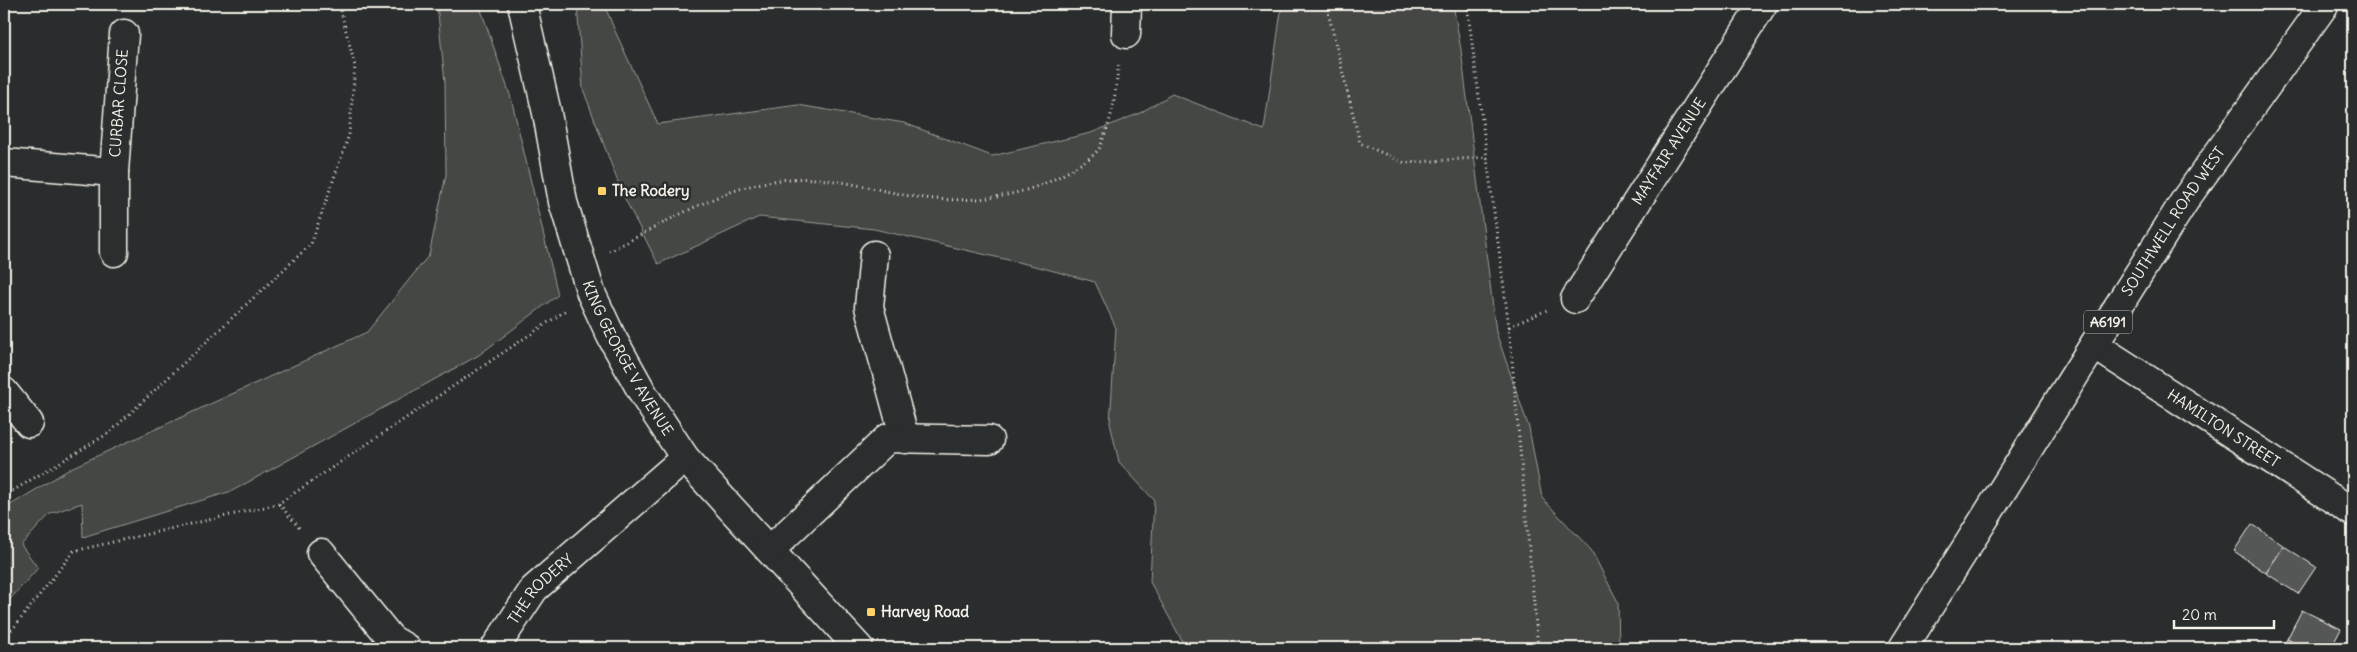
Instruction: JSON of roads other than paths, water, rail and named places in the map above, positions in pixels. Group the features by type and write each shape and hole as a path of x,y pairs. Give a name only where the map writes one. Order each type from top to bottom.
{"street":[{"name":"KING GEORGE V AVENUE","path":"522,4 564,202 591,293 610,336 645,397 685,458 859,648"},
{"path":"1126,34 1127,4"},
{"name":"MAYFAIR AVENUE","path":"1575,299 1763,4"},
{"name":"SOUTHWELL ROAD WEST","path":"1903,648 2187,197 2324,4"},
{"name":"CURBAR CLOSE","path":"114,252 114,172 124,34"},
{"name":"CURBAR CLOSE","path":"4,163 114,172"},
{"path":"874,255 869,307 905,439"},
{"name":"HAMILTON STREET","path":"2094,346 2353,512"},
{"path":"4,392 29,423"},
{"path":"770,550 888,438 989,440"},
{"name":"THE RODERY","path":"495,648 534,590 685,458"},
{"path":"321,553 391,639 406,648"}],"place":[{"name":"The Rodery","path":"602,191"},
{"name":"Harvey Road","path":"871,612"}]}
